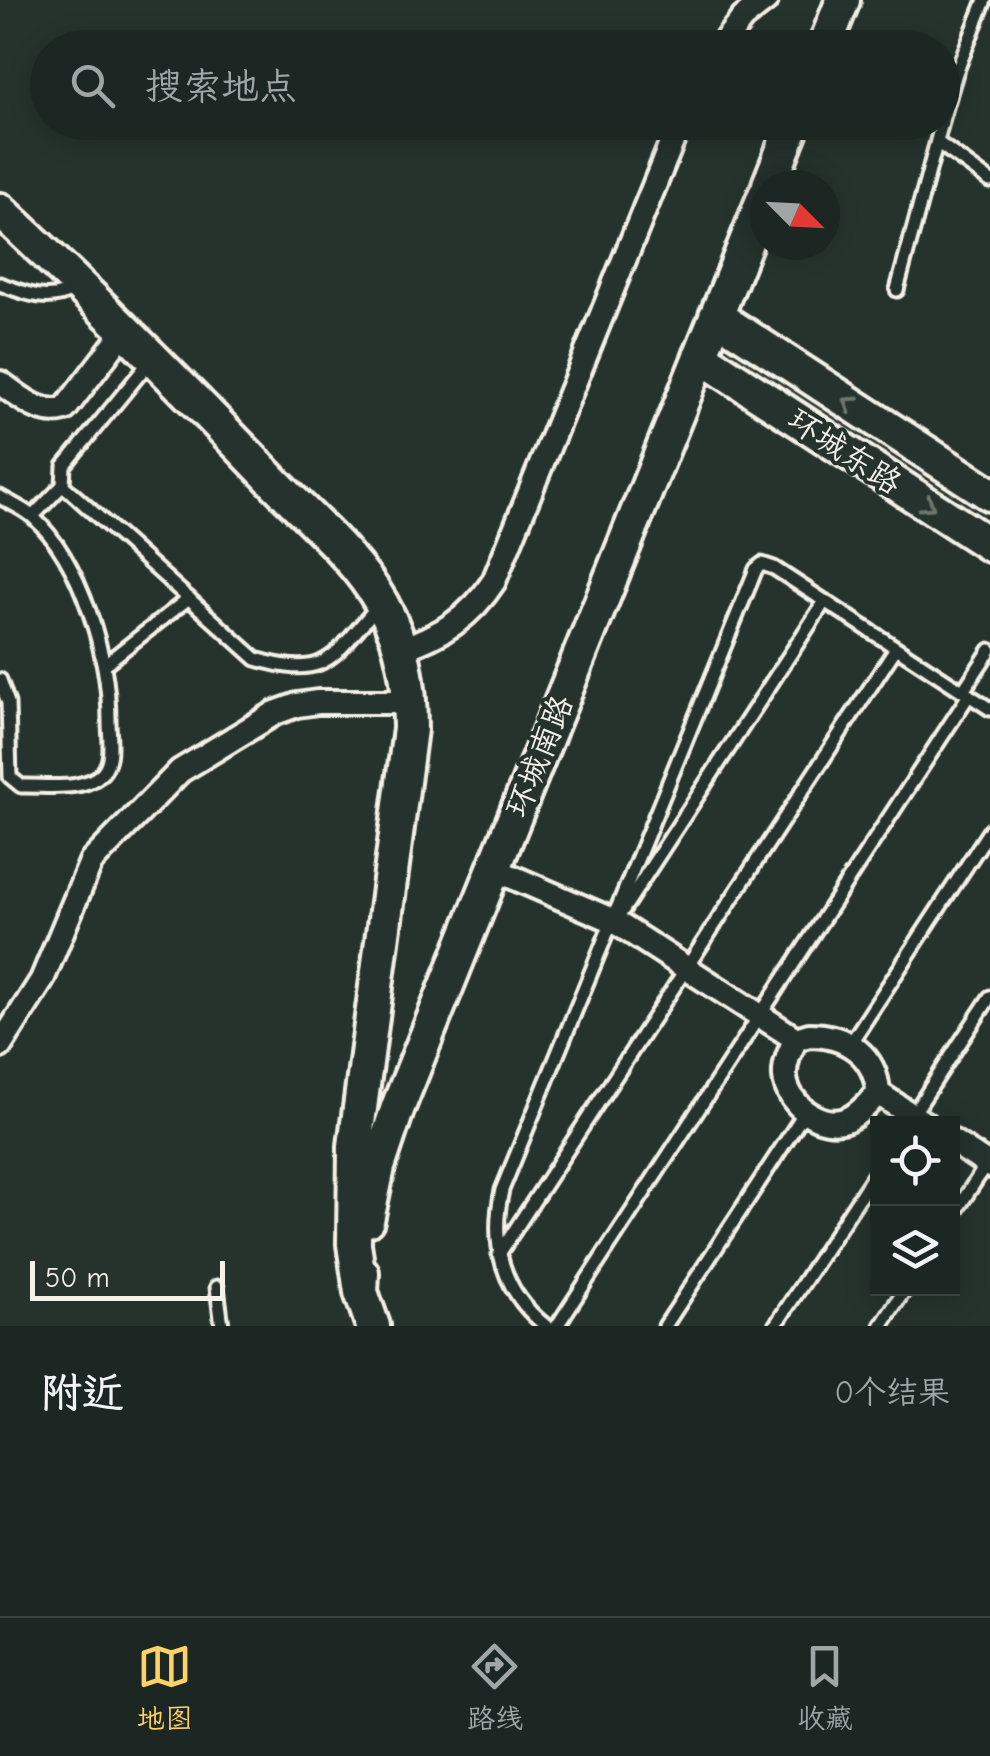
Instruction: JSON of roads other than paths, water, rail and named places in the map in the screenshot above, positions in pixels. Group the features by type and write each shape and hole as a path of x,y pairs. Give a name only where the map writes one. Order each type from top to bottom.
{"main road":[{"path":"832,30 844,0"},
{"path":"775,170 787,140"},
{"path":"0,210 126,328 350,562 381,602 401,650 410,728 360,1097 352,1195 361,1292"},
{"name":"环城南路","path":"374,1326 361,1292 371,1197 398,1108 750,232"},
{"name":"环城东路","path":"716,316 990,494"},
{"name":"环城东路","path":"700,356 990,545"},
{"path":"360,1097 364,1110 376,1118 389,1117 398,1108"}],"street":[{"path":"733,30 766,0"},
{"path":"401,650 459,622 494,581 673,140"},
{"path":"0,384 41,410 52,413 65,409 126,328"},
{"path":"0,1046 42,980 90,862 180,771 275,713 297,705 410,702"},
{"path":"494,870 614,921 796,1040 824,1035 850,1044 871,1064 878,1093 864,1109 846,1120 824,1120 806,1112 791,1097 785,1078 796,1040"},
{"path":"878,1093 908,1116"},
{"path":"960,1146 989,1163"}],"lane":[{"path":"960,62 985,0"},
{"path":"897,290 937,142 990,180"},
{"path":"0,284 39,298 56,298 80,286"},
{"path":"32,516 64,485 64,466 154,357"},
{"path":"64,485 256,660 282,667 316,668 381,602"},
{"path":"0,497 32,516 67,562 93,623 105,664 109,698 109,763 100,776 81,784 21,786 10,777 8,703 0,680"},
{"path":"546,1326 511,1288 500,1254 496,1231 502,1190 756,569 768,565 990,709"},
{"path":"105,664 189,598"},
{"path":"614,921 825,601"},
{"path":"500,1254 896,648"},
{"path":"556,1326 760,1016 990,650"},
{"path":"850,1044 990,830"},
{"path":"918,1116 990,998"},
{"path":"665,1326 806,1112"},
{"path":"960,1206 989,1163"},
{"path":"775,1326 870,1182"},
{"path":"216,1287 222,1326"},
{"path":"881,1326 901,1296"}]}
